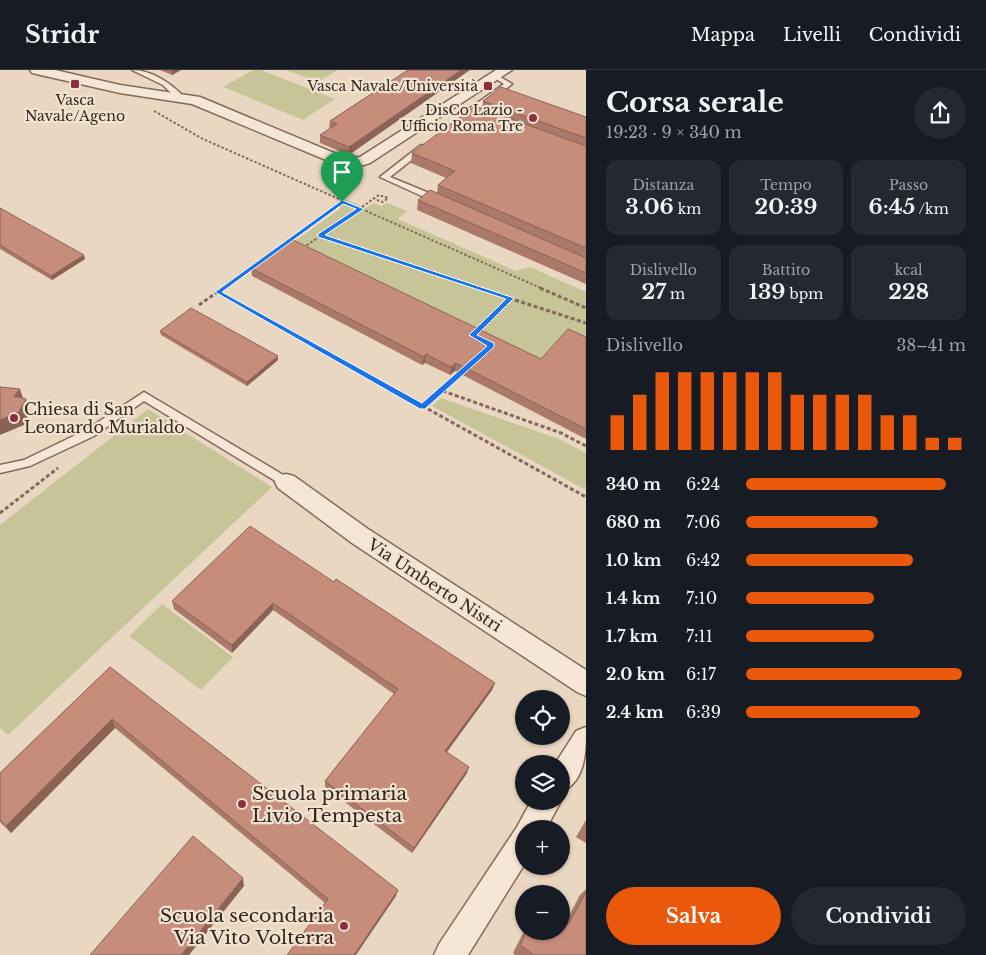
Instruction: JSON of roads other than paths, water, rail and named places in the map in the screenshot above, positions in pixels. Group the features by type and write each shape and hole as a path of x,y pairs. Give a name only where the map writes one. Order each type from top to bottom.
{"street":[{"path":"37,70 120,89 195,100 343,162 354,163 364,160 500,73"},
{"name":"Via Umberto Nistri","path":"286,482 360,536 586,684"},
{"path":"570,765 586,740"},
{"path":"450,955 515,852"}],"lane":[{"path":"135,70 164,84 180,97"},
{"path":"458,122 509,84 500,73"},
{"path":"472,111 481,114"},
{"path":"428,144 384,177 448,205"},
{"path":"0,469 26,463 90,434 144,396 286,482"}],"place":[{"name":"Vasca Navale/Ageno","path":"75,84"},
{"name":"Vasca Navale/Università","path":"488,86"},
{"name":"DisCo Lazio - Ufficio Roma Tre","path":"533,118"},
{"name":"Chiesa di San Leonardo Murialdo","path":"14,418"},
{"name":"Scuola primaria Livio Tempesta","path":"242,804"},
{"name":"Scuola secondaria Via Vito Volterra","path":"344,926"}]}
